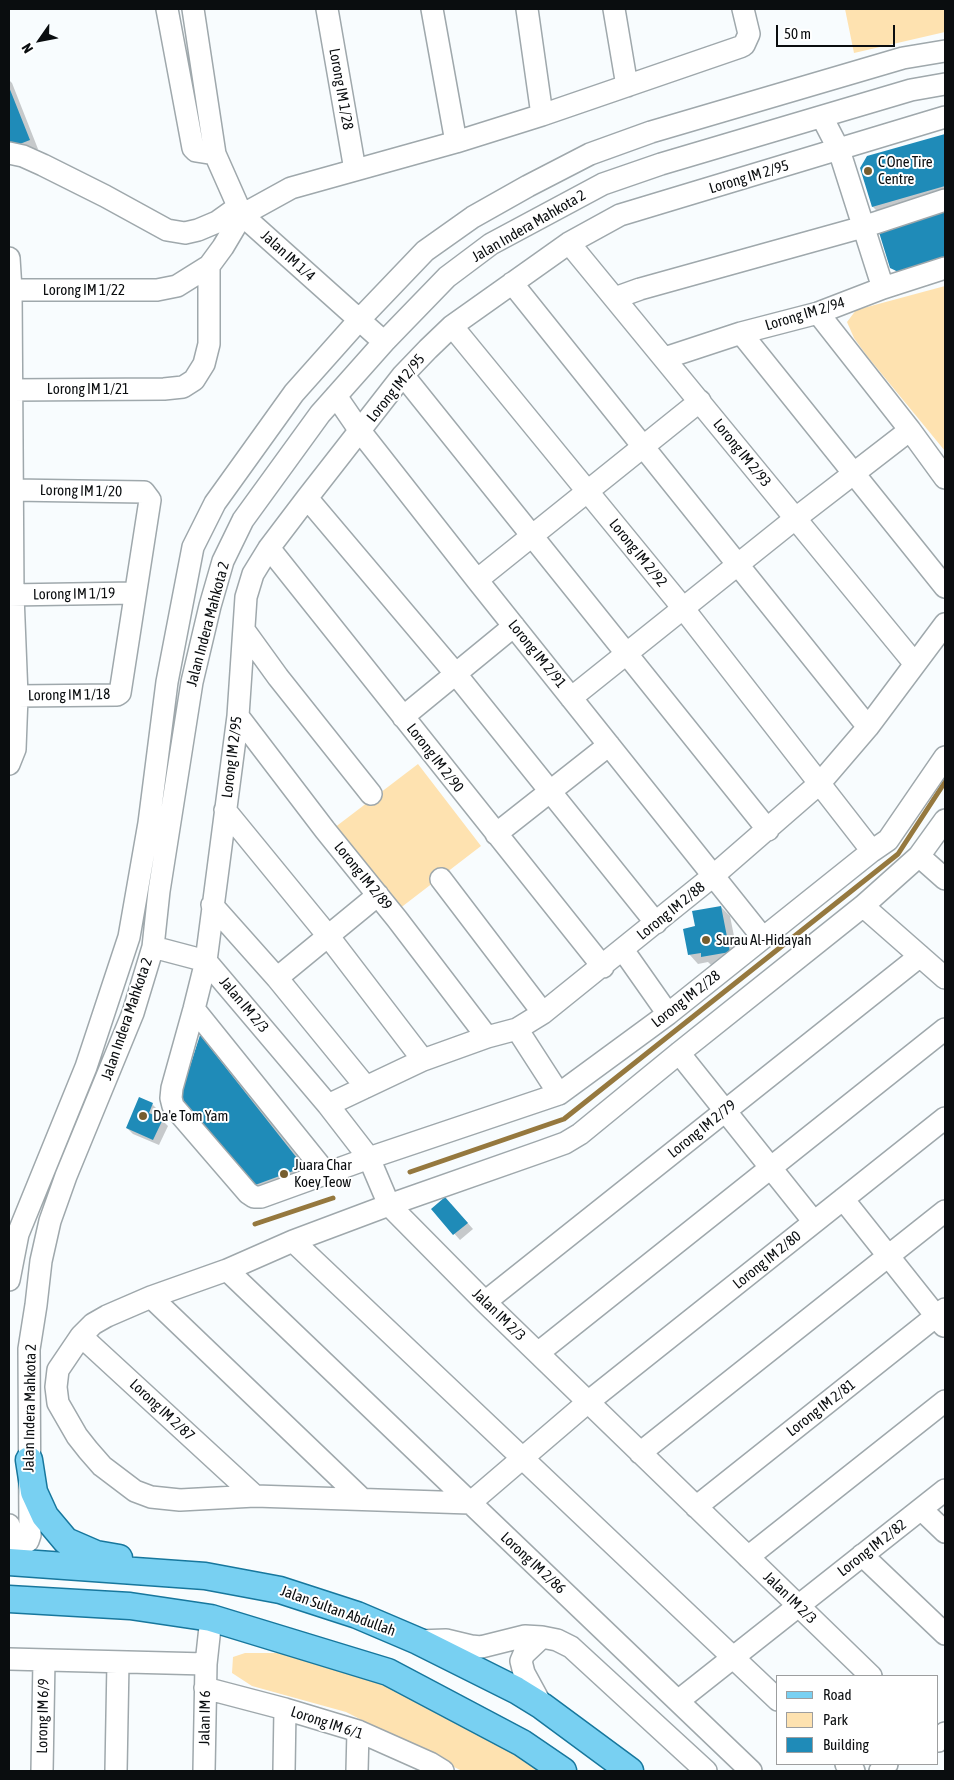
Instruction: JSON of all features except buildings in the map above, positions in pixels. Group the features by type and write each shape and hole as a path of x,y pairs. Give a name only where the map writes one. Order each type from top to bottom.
{"main road":[{"path":"29,1460 34,1492 45,1516 66,1541 96,1554 205,1576"},
{"name":"Jalan Sultan Abdullah","path":"9,1562 205,1576 280,1590 358,1615 418,1641 516,1690 542,1706 630,1771"},
{"path":"9,1599 130,1606 211,1618 388,1672 522,1743 564,1771"}],"street":[{"path":"167,9 193,148 196,151 215,154"},
{"name":"Jalan IM 1/4","path":"193,9 215,154 240,211 384,342"},
{"name":"Lorong IM 1/28","path":"327,9 356,170"},
{"path":"432,9 456,142"},
{"path":"527,9 542,115"},
{"path":"614,9 627,86"},
{"path":"9,153 23,156 43,165 168,230 185,233 217,222 291,188 456,142 740,48 747,40 749,34 745,17"},
{"name":"Jalan Indera Mahkota 2","path":"9,1280 18,1234 86,1067 129,936 149,823 167,682 193,546 215,503 294,393 359,320 425,252 473,217 590,154 651,132 903,58 945,50"},
{"name":"Jalan Indera Mahkota 2","path":"9,1526 11,1540 15,1544 23,1544 28,1541 30,1535 29,1350 36,1306 40,1261 50,1221 66,1176 133,1013 153,947 158,891 192,682 223,561 243,520 320,414 384,342 447,277 491,244 594,189 662,164 911,90 945,84"},
{"path":"822,117 839,150 883,288"},
{"name":"Lorong IM 2/95","path":"194,1009 206,960 238,716 246,596 253,574 268,548 403,375 452,326 570,242 620,215 945,117"},
{"path":"615,298 640,289 863,227 945,200"},
{"path":"209,266 223,247 240,211"},
{"name":"Lorong IM 2/93","path":"570,242 915,664"},
{"path":"9,258 12,390 11,595 18,696 15,749 9,764"},
{"name":"Lorong IM 1/22","path":"11,290 157,290 177,286 209,266"},
{"name":"Lorong IM 1/21","path":"12,390 164,389 183,387 194,380 204,364 209,344 209,266"},
{"name":"Lorong IM 2/94","path":"664,358 818,313 883,288 945,268"},
{"path":"512,284 868,727"},
{"path":"818,313 910,430 945,478"},
{"name":"Lorong IM 2/92","path":"452,326 683,608 872,851"},
{"path":"741,334 945,587"},
{"path":"403,375 768,830"},
{"name":"Lorong IM 2/91","path":"336,396 360,432 763,938"},
{"path":"478,580 700,402"},
{"path":"571,698 796,518 910,430"},
{"name":"Lorong IM 1/20","path":"12,490 144,492 150,500 135,594"},
{"path":"307,498 455,673 656,922"},
{"name":"Lorong IM 2/90","path":"268,548 603,967"},
{"name":"Lorong IM 1/19","path":"11,595 135,594"},
{"name":"Lorong IM 1/18","path":"18,696 117,695 120,693 135,594"},
{"name":"Lorong IM 2/88","path":"328,1105 423,1060 487,1037 517,1029 544,1013 713,876 820,783 868,727 945,624"},
{"path":"403,717 514,626"},
{"path":"244,630 278,677 371,794"},
{"name":"Lorong IM 2/89","path":"238,716 487,1037"},
{"path":"496,834 609,745"},
{"name":"Lorong IM 2/28","path":"194,1009 172,1088 171,1098 177,1112 241,1186 254,1197 266,1196 369,1158 559,1094 668,1014 888,840 945,757"},
{"path":"225,810 329,937 423,1060"},
{"path":"470,1503 255,1496 180,1500 151,1497 135,1491 102,1466 77,1436 58,1403 56,1387 58,1370 87,1330 107,1316 226,1270 293,1241 565,1143 590,1127 679,1053 863,906 920,856 945,820"},
{"path":"920,856 945,879"},
{"path":"441,880 544,1013"},
{"path":"277,978 378,896"},
{"path":"212,905 277,978 366,1087"},
{"path":"863,906 945,978"},
{"path":"153,947 206,960"},
{"path":"623,950 668,1014"},
{"name":"Lorong IM 2/79","path":"485,1302 920,956"},
{"name":"Jalan IM 2/3","path":"206,960 328,1105 369,1158 390,1205 485,1302 870,1675"},
{"path":"194,1009 326,1173"},
{"path":"517,1029 559,1094"},
{"path":"538,1353 945,1029"},
{"path":"679,1053 814,1222"},
{"name":"Lorong IM 2/80","path":"470,1503 588,1402 945,1118"},
{"path":"843,1199 888,1256 942,1318"},
{"path":"640,1453 945,1211"},
{"path":"293,1241 776,1698"},
{"name":"Lorong IM 2/86","path":"226,1270 751,1771"},
{"path":"151,1298 362,1499"},
{"name":"Lorong IM 2/81","path":"696,1507 942,1318"},
{"name":"Lorong IM 2/87","path":"87,1330 255,1496"},
{"path":"748,1557 945,1401"},
{"name":"Lorong IM 2/82","path":"678,1701 945,1490"},
{"path":"921,1509 945,1532"},
{"path":"862,1555 945,1634"},
{"name":"Jalan IM 6","path":"204,1771 206,1676 211,1618"},
{"path":"418,1641 446,1640 480,1647 525,1636 557,1640 571,1647 706,1771"},
{"path":"542,1637 524,1654 521,1661 524,1673 542,1706"},
{"name":"Lorong IM 6/1","path":"9,1659 44,1667"},
{"name":"Lorong IM 6/1","path":"9,1672 44,1667 118,1668 206,1676 285,1709 358,1731 434,1768"},
{"name":"Lorong IM 6/9","path":"42,1771 44,1667"},
{"path":"116,1771 118,1668"},
{"path":"284,1771 285,1709"},
{"path":"357,1771 358,1731"}],"green space":[{"path":"845,9 945,9 945,32 854,53"},
{"path":"945,286 945,451 867,356 854,338 847,322 856,310"},
{"path":"418,764 481,846 399,909 334,828"},
{"path":"245,1653 292,1653 386,1683 519,1756 539,1771 462,1771 346,1712 252,1686 232,1673 233,1657"}],"waterway":[{"path":"410,1172 564,1119 898,854 945,782"},
{"path":"255,1224 333,1198"}],"place":[{"name":"C One Tire Centre","path":"868,171"},
{"name":"Surau Al-Hidayah","path":"706,940"},
{"name":"Da'e Tom Yam","path":"143,1116"},
{"name":"Juara Char Koey Teow","path":"284,1174"}]}
